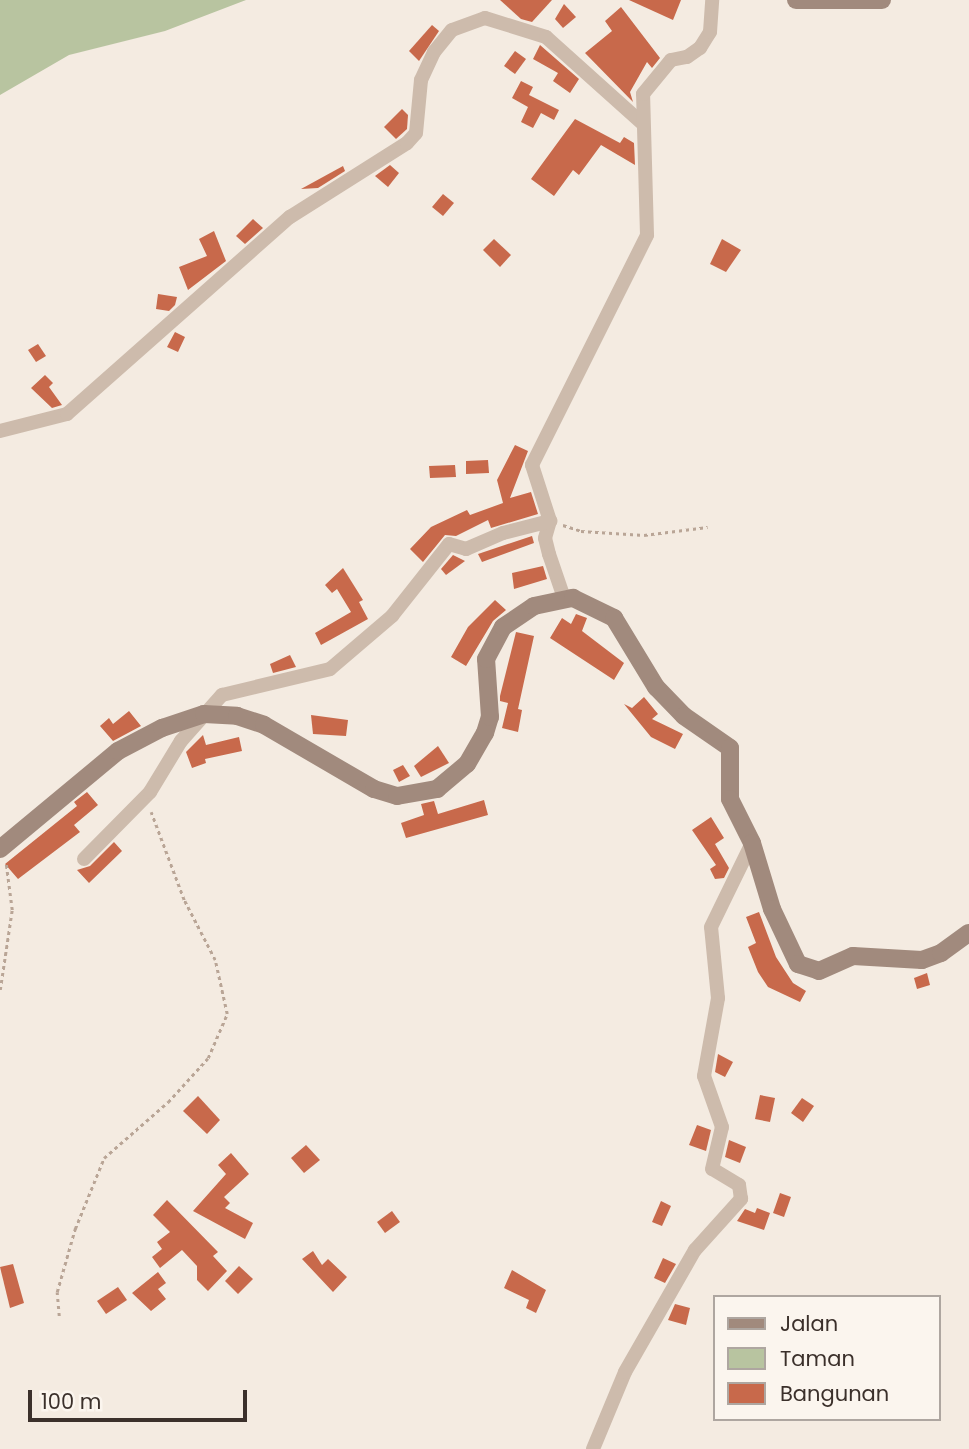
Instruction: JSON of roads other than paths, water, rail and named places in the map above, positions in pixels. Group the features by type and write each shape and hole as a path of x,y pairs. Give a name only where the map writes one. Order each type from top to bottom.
{"street":[{"path":"712,0 710,32 700,48 687,57 671,60 656,74 643,94 647,235 531,465 550,521 545,538 549,554 563,595 614,618 656,687 684,716 730,748 730,799 752,843 782,934 798,964 807,970 830,968 853,956 922,960 941,953 969,933"},
{"path":"796,0 882,0"},
{"path":"0,431 67,414 290,217 407,143 416,133 421,80 433,52 452,30 485,18 546,37 642,123"},
{"path":"84,859 150,792 181,741 222,695 236,689 337,665 392,616 449,544 466,549 503,533 550,521"},
{"path":"2,848 118,751 162,728 204,714 237,716 264,725 374,789 397,796 437,789 467,764 485,733 490,717 486,659 503,627 534,606 573,598"},
{"path":"593,1449 625,1372 695,1250 741,1199 739,1185 712,1169 722,1126 704,1076 718,998 710,927 752,843"}]}
